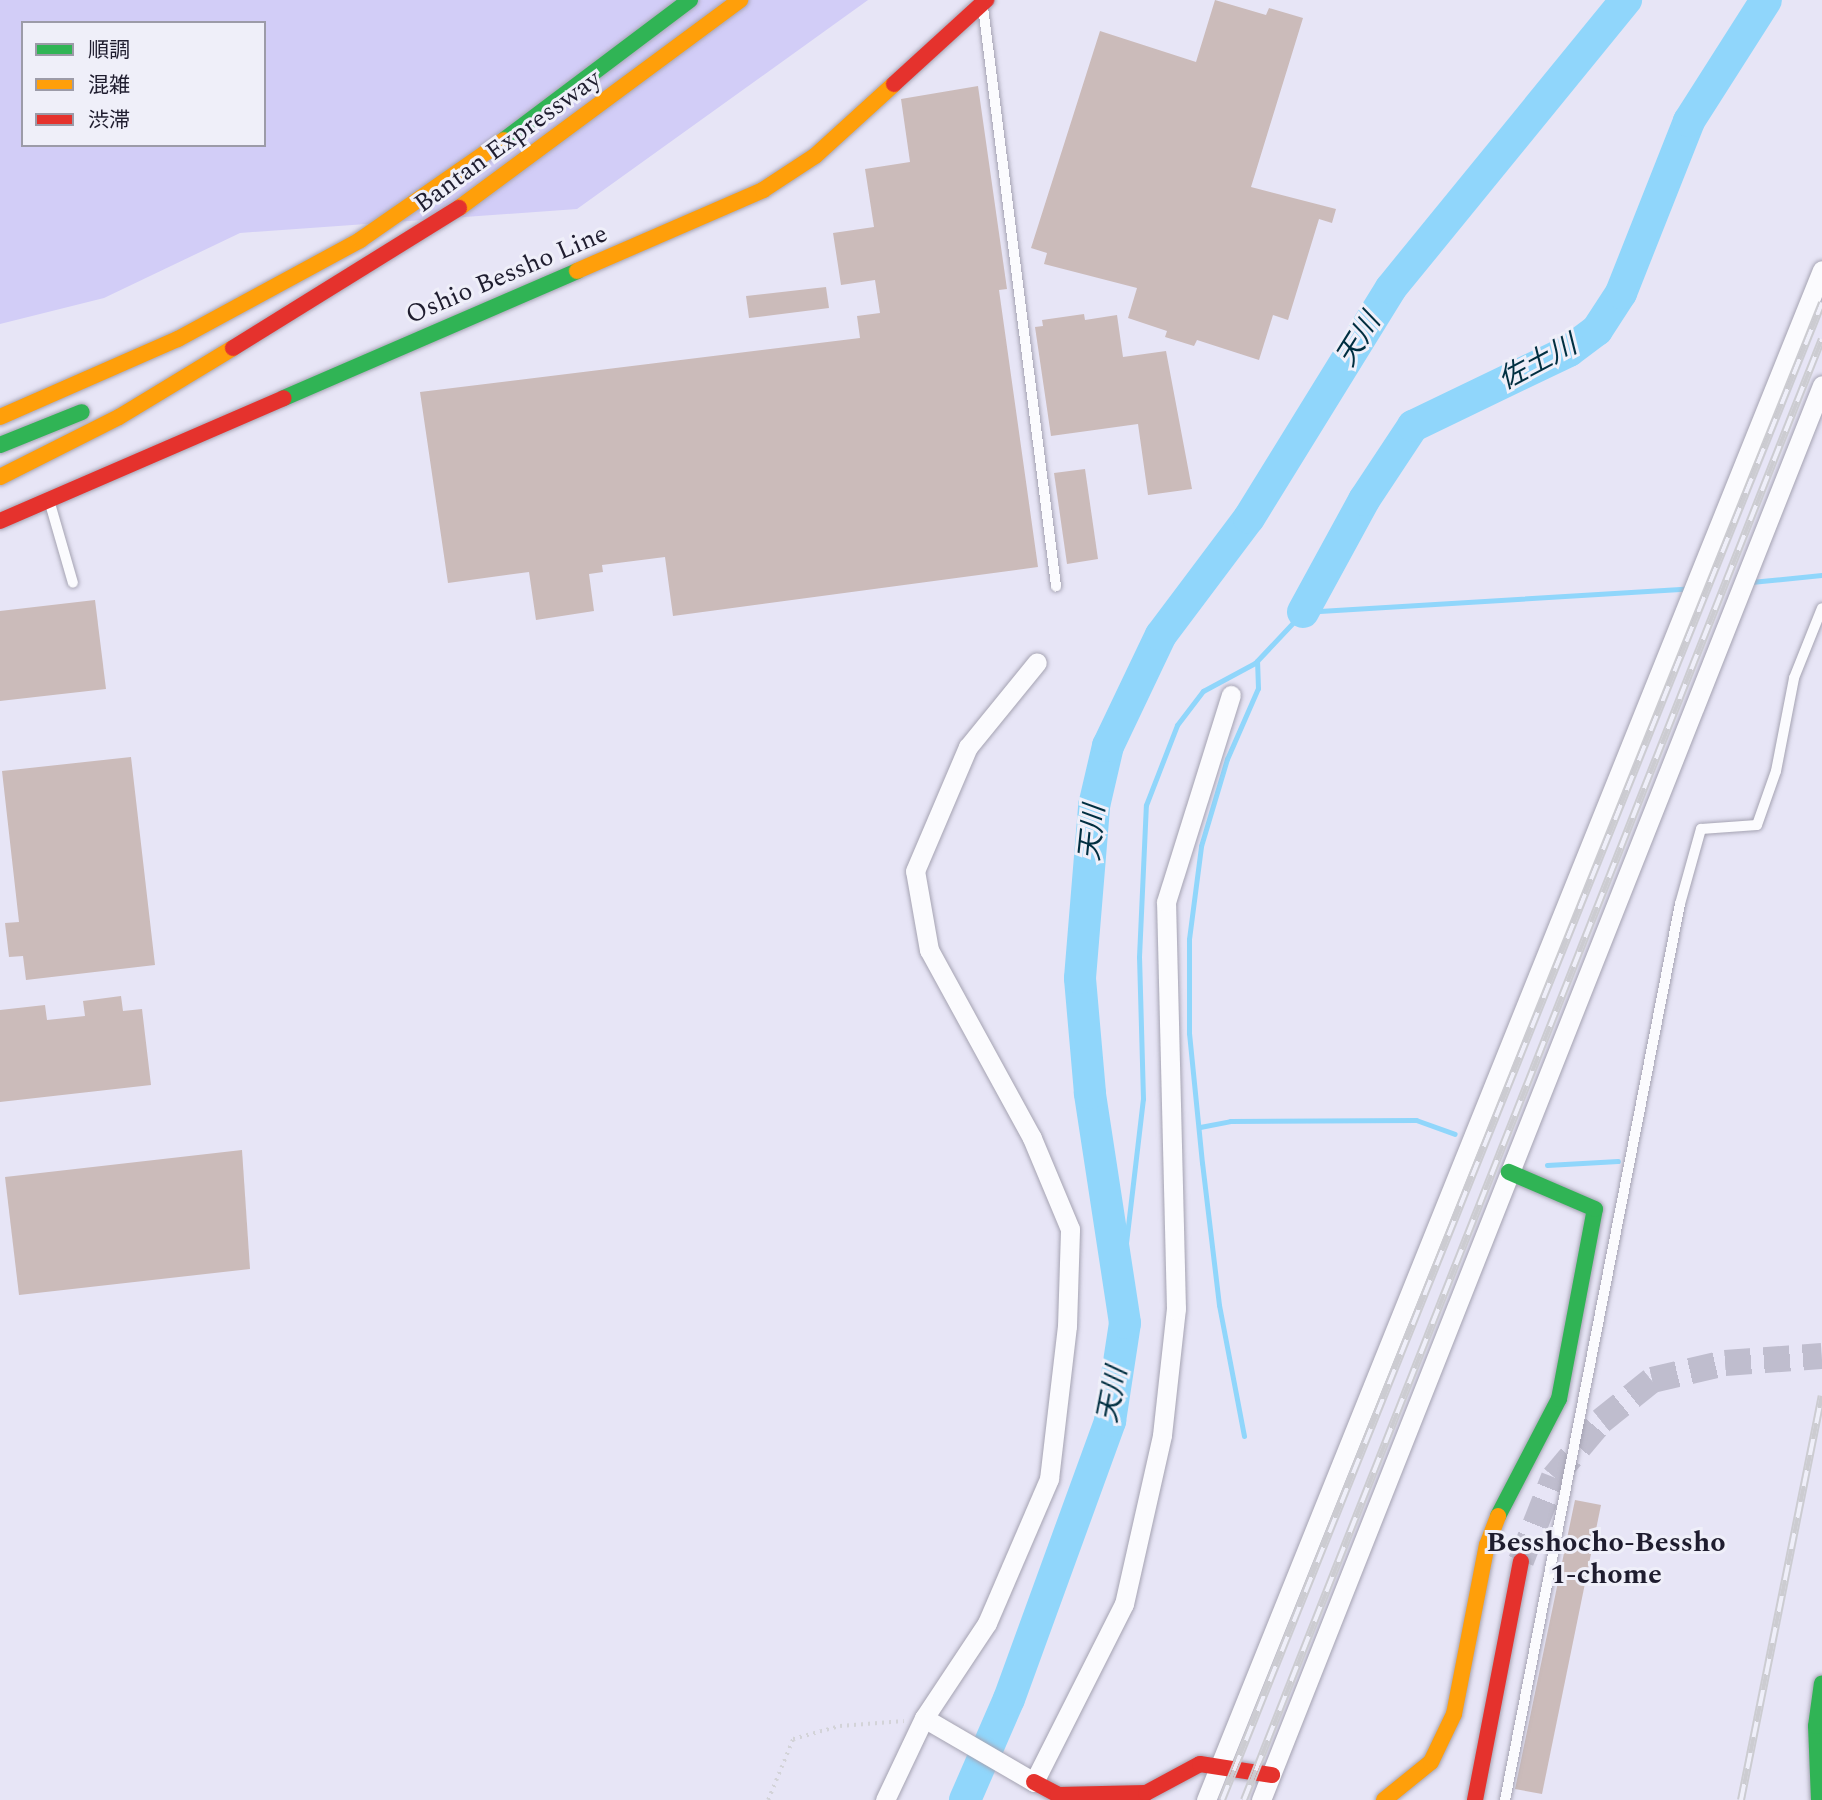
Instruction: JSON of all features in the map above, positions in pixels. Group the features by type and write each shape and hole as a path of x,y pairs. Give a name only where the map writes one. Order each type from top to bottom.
{"main road":[{"name":"Bantan Expressway","path":"284,285 360,240 566,97 691,0"},
{"name":"Bantan Expressway","path":"296,308 438,224 740,0"},
{"name":"Oshio Bessho Line","path":"0,521 764,190 815,156 984,1"},
{"path":"0,399 117,358 284,285"},
{"path":"0,417 144,355 284,285"},
{"path":"0,445 104,403 296,308"},
{"path":"0,477 119,417 296,308"},
{"path":"1384,1800 1431,1762 1454,1713 1487,1545 1511,1480 1559,1399 1585,1283 1595,1209 1509,1172"},
{"path":"1475,1800 1521,1561"},
{"path":"1819,1800 1822,1683"},
{"path":"1026,1777 1058,1794 1146,1793 1200,1765 1221,1765 1272,1775"}],"street":[{"path":"1206,1800 1822,270"},
{"path":"1261,1800 1822,385"},
{"path":"885,1800 987,1623 1049,1479 1067,1326 1070,1229 1032,1138 929,950 915,871 968,747 1037,662"},
{"path":"930,1723 1026,1777 1124,1604 1162,1435 1176,1309 1177,1179 1166,1044 1166,902 1231,695"}],"lane":[{"path":"984,1 1055,586"},
{"path":"49,500 73,583"},
{"path":"1505,1800 1680,904 1701,829 1757,825 1776,771 1794,678 1822,608"}],"path":[{"path":"768,1800 793,1739 839,1726 930,1723"}],"shaded area":[{"path":"0,0 868,0 577,209 240,233 104,298 0,324"}],"building":[{"path":"1215,0 1266,15 1269,8 1303,18 1251,187 1336,209 1332,223 1319,219 1288,320 1273,315 1259,360 1197,340 1194,346 1165,337 1167,331 1128,318 1137,288 1044,264 1047,253 1031,248 1100,31 1196,62"},
{"path":"978,86 1007,289 999,290 1038,567 673,616 665,557 602,565 603,572 589,574 594,611 536,620 529,572 448,583 420,392 860,338 857,316 880,313 875,280 841,285 833,233 874,227 865,169 910,162 901,99"},
{"path":"826,287 829,308 749,318 746,296"},
{"path":"1084,314 1085,320 1117,315 1123,357 1166,351 1192,489 1148,495 1138,424 1051,436 1035,327 1043,326 1042,320"},
{"path":"1085,469 1098,559 1067,564 1054,473"},
{"path":"95,600 106,689 0,701 0,611"},
{"path":"131,757 155,965 26,980 23,956 9,957 5,923 19,922 2,771"},
{"path":"121,996 123,1011 142,1009 151,1085 0,1102 0,1010 45,1005 47,1020 85,1016 83,1001"},
{"path":"242,1150 250,1269 19,1295 5,1177"},
{"path":"1575,1500 1601,1505 1542,1794 1515,1789"}],"waterway":[{"name":"天川","path":"965,1800 1009,1699 1110,1421 1125,1323 1090,1093 1080,978 1094,806 1108,746 1161,635 1249,518 1391,288 1626,0"},
{"name":"佐土川","path":"1303,612 1364,500 1413,426 1569,351 1597,330 1621,293 1689,121 1766,0"},
{"path":"1751,582 1822,575"},
{"path":"1120,1294 1143,1099 1139,957 1146,805 1177,725 1203,691 1255,663 1303,612 1684,589"},
{"path":"1244,1436 1219,1305 1202,1163 1189,1033 1189,939 1201,846 1227,759 1258,688 1257,661"},
{"path":"1200,1127 1230,1121 1416,1120 1455,1134"},
{"path":"1547,1165 1618,1161"}],"tunnel":[{"path":"1521,1561 1554,1477 1601,1421 1652,1380 1725,1363 1822,1356"}],"railway":[{"path":"1222,1800 1822,303"},
{"path":"1244,1800 1822,339"},
{"path":"1741,1800 1822,1396"}],"traffic: fast":[{"path":"504,140 690,0"},
{"path":"284,398 577,271"},
{"path":"0,445 82,412"},
{"path":"1498,1516 1559,1399 1595,1209 1509,1172"},
{"path":"1819,1800 1816,1726 1822,1683"}],"traffic: slow":[{"path":"459,208 740,0"},
{"path":"577,271 763,190 815,156 894,84"},
{"path":"0,417 178,339 360,240 504,140"},
{"path":"0,477 119,417 233,348"},
{"path":"1384,1800 1431,1762 1454,1714 1487,1545 1498,1516"}],"traffic: jam":[{"path":"894,84 986,0"},
{"path":"233,348 459,208"},
{"path":"0,521 284,398"},
{"path":"1475,1800 1521,1561"},
{"path":"1034,1782 1058,1795 1146,1793 1200,1764 1272,1775"}],"district":[{"name":"Besshocho-Bessho 1-chome","path":"1606,1559"}]}
